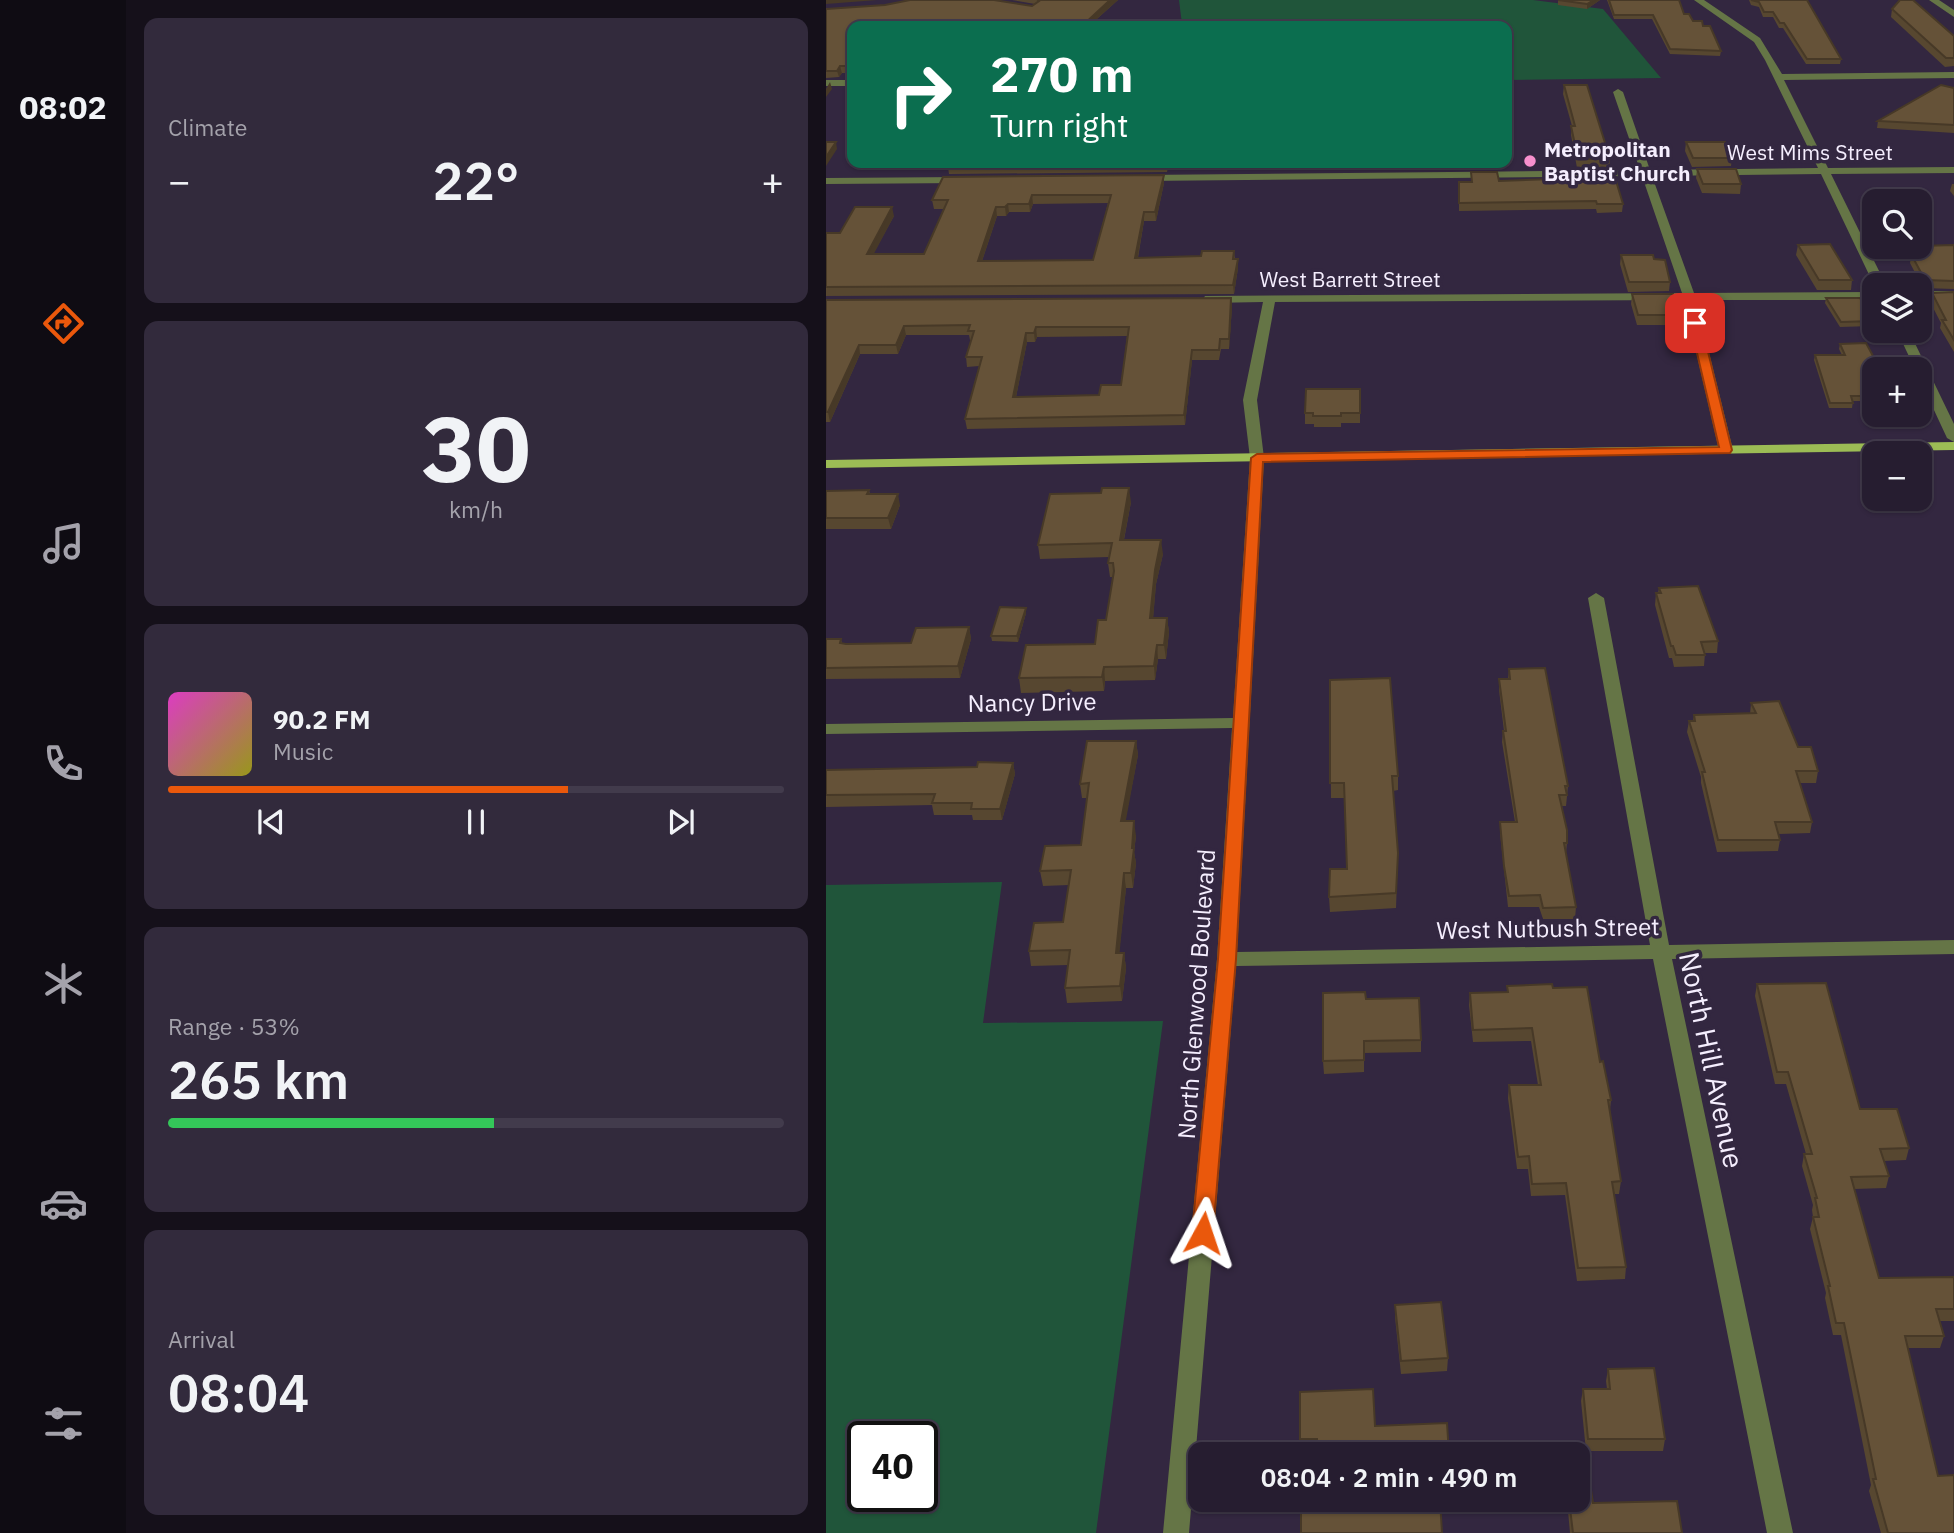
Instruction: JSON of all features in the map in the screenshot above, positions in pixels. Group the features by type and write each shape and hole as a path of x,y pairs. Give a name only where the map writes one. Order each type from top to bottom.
{"main road":[{"path":"826,464 1954,446"}],"street":[{"path":"1698,0 1757,40 1770,60 1874,273"},
{"path":"1933,0 1954,13"},
{"path":"1776,77 1954,75"},
{"path":"826,83 847,83"},
{"path":"1618,92 1689,297 1726,450"},
{"path":"1279,168 1280,176"},
{"name":"West Mims Street","path":"1128,178 1954,170"},
{"path":"826,181 977,179"},
{"path":"1932,295 1954,295"},
{"name":"West Barrett Street","path":"1200,300 1862,296"},
{"name":"North Glenwood Boulevard","path":"1176,1533 1227,959 1257,458 1250,400 1269,299"},
{"path":"1909,343 1954,438"},
{"name":"North Hill Avenue","path":"1596,598 1661,953 1780,1533"},
{"name":"Nancy Drive","path":"826,729 1240,723"},
{"name":"West Nutbush Street","path":"1227,959 1954,947"}],"green space":[{"path":"1179,0 1533,0 1603,9 1661,78 1512,80 1512,21 1182,21"},
{"path":"1002,882 983,1023 1163,1021 1096,1533 826,1533 826,885"}],"building":[{"path":"910,0 994,0 1032,6 1038,0 1110,0 1087,21 847,21 847,66 840,66 837,71 826,71 826,9 885,5"},
{"path":"1558,0 1594,0 1587,4"},
{"path":"1609,0 1679,0 1684,14 1689,14 1693,21 1702,21 1703,26 1710,26 1721,51 1670,49 1653,15 1614,15"},
{"path":"1751,0 1807,0 1841,59 1807,59 1784,23 1780,23 1773,12 1764,12 1759,2"},
{"path":"1900,0 1913,0 1954,36 1954,58 1946,58 1892,9"},
{"path":"1564,85 1587,85 1610,159 1578,159 1571,126 1575,126"},
{"path":"1941,85 1954,88 1954,125 1878,121"},
{"path":"826,142 836,142 826,157"},
{"path":"1686,142 1725,142 1732,158 1693,158"},
{"path":"1697,169 1736,169 1741,184 1703,184"},
{"path":"1580,171 1613,171 1623,204 1597,204 1596,201 1459,203 1459,182 1472,182 1471,172 1497,172 1499,181 1582,178"},
{"path":"1164,175 1155,212 1144,212 1135,258 1201,256 1202,251 1234,251 1233,259 1238,259 1233,285 826,287 826,233 840,233 855,207 892,207 867,254 924,254 948,200 932,200 943,177","holes":["1032,195 1111,195 1093,260 978,261 996,207 1029,204"]},
{"path":"1830,244 1852,280 1819,280 1798,245"},
{"path":"1954,245 1954,281 1932,280 1932,273 1921,273 1914,259 1932,259 1932,246"},
{"path":"1621,255 1653,255 1654,259 1665,260 1670,282 1629,282"},
{"path":"1954,292 1954,340 1942,320 1946,320 1932,293"},
{"path":"1632,294 1673,294 1679,315 1638,315"},
{"path":"1231,298 1229,339 1220,339 1219,350 1192,350 1184,415 965,419 982,357 966,357 974,331 968,331 970,325 904,326 896,345 859,345 826,412 826,300","holes":["1036,327 1129,327 1121,385 1101,385 1099,395 1013,397 1026,333 1034,333"]},
{"path":"1826,298 1860,298 1862,321 1841,322"},
{"path":"1866,343 1874,357 1862,357 1862,396 1851,396 1853,403 1830,403 1815,355 1845,355 1840,344"},
{"path":"1306,389 1360,389 1360,413 1313,416 1313,413 1305,413"},
{"path":"1102,488 1129,488 1120,540 1161,540 1150,618 1167,618 1164,645 1157,645 1154,666 1104,667 1102,677 1019,678 1026,645 1095,644 1098,620 1106,620 1114,571 1113,563 1108,563 1112,543 1038,545 1050,494 1101,493"},
{"path":"869,490 867,494 898,494 888,518 826,518 826,491"},
{"path":"1698,586 1718,641 1701,642 1705,655 1676,655 1656,593 1661,593 1659,588"},
{"path":"1000,607 1026,608 1017,636 991,636"},
{"path":"969,627 958,666 826,668 826,639 841,639 840,643 846,644 911,643 916,628"},
{"path":"1545,668 1568,786 1565,786 1567,795 1559,795 1567,830 1567,843 1564,843 1576,907 1543,908 1540,895 1509,896 1504,866 1500,822 1517,822 1503,731 1506,731 1499,679 1510,679 1509,669"},
{"path":"1390,678 1398,776 1392,776 1398,853 1396,893 1329,897 1330,869 1347,869 1344,783 1330,783 1330,680"},
{"path":"1779,701 1798,747 1811,747 1818,771 1796,771 1812,822 1775,822 1780,840 1718,840 1702,772 1705,772 1689,721 1695,721 1694,715 1756,713 1751,703"},
{"path":"1087,741 1136,741 1121,821 1134,821 1134,848 1131,873 1124,873 1116,953 1124,953 1120,986 1065,988 1070,950 1029,951 1034,923 1063,922 1071,870 1040,871 1045,846 1081,845 1089,783 1080,784"},
{"path":"978,762 1013,763 1000,809 971,809 972,803 932,803 935,794 826,795 826,770 977,767"},
{"path":"1826,983 1860,1109 1897,1109 1909,1148 1880,1149 1889,1176 1851,1177 1879,1278 1954,1277 1954,1309 1936,1309 1944,1336 1905,1336 1938,1476 1954,1475 1954,1533 1888,1533 1873,1479 1876,1479 1844,1323 1836,1323 1813,1217 1819,1217 1817,1198 1804,1154 1812,1154 1788,1072 1777,1072 1757,984"},
{"path":"1552,984 1553,988 1587,987 1600,1062 1603,1061 1611,1100 1608,1100 1621,1181 1612,1182 1626,1267 1578,1268 1566,1183 1532,1184 1529,1156 1518,1157 1509,1085 1541,1085 1532,1028 1473,1030 1470,993 1508,992 1507,986"},
{"path":"1365,992 1366,999 1419,998 1421,1040 1364,1041 1364,1060 1323,1061 1323,993"},
{"path":"1441,1302 1448,1358 1401,1361 1395,1305"},
{"path":"1654,1368 1665,1439 1588,1439 1583,1389 1610,1389 1608,1369"},
{"path":"1373,1389 1375,1426 1447,1423 1448,1442 1317,1442 1317,1439 1300,1439 1300,1392"},
{"path":"1590,1490 1593,1503 1677,1501 1682,1533 1573,1533 1570,1512 1590,1512"},
{"path":"1301,1512 1441,1512 1442,1533 1301,1533"}],"place":[{"name":"Metropolitan Baptist Church","path":"1530,161"}],"route":[{"path":"1203,1233 1227,959 1257,458 1726,450 1695,323"}]}
